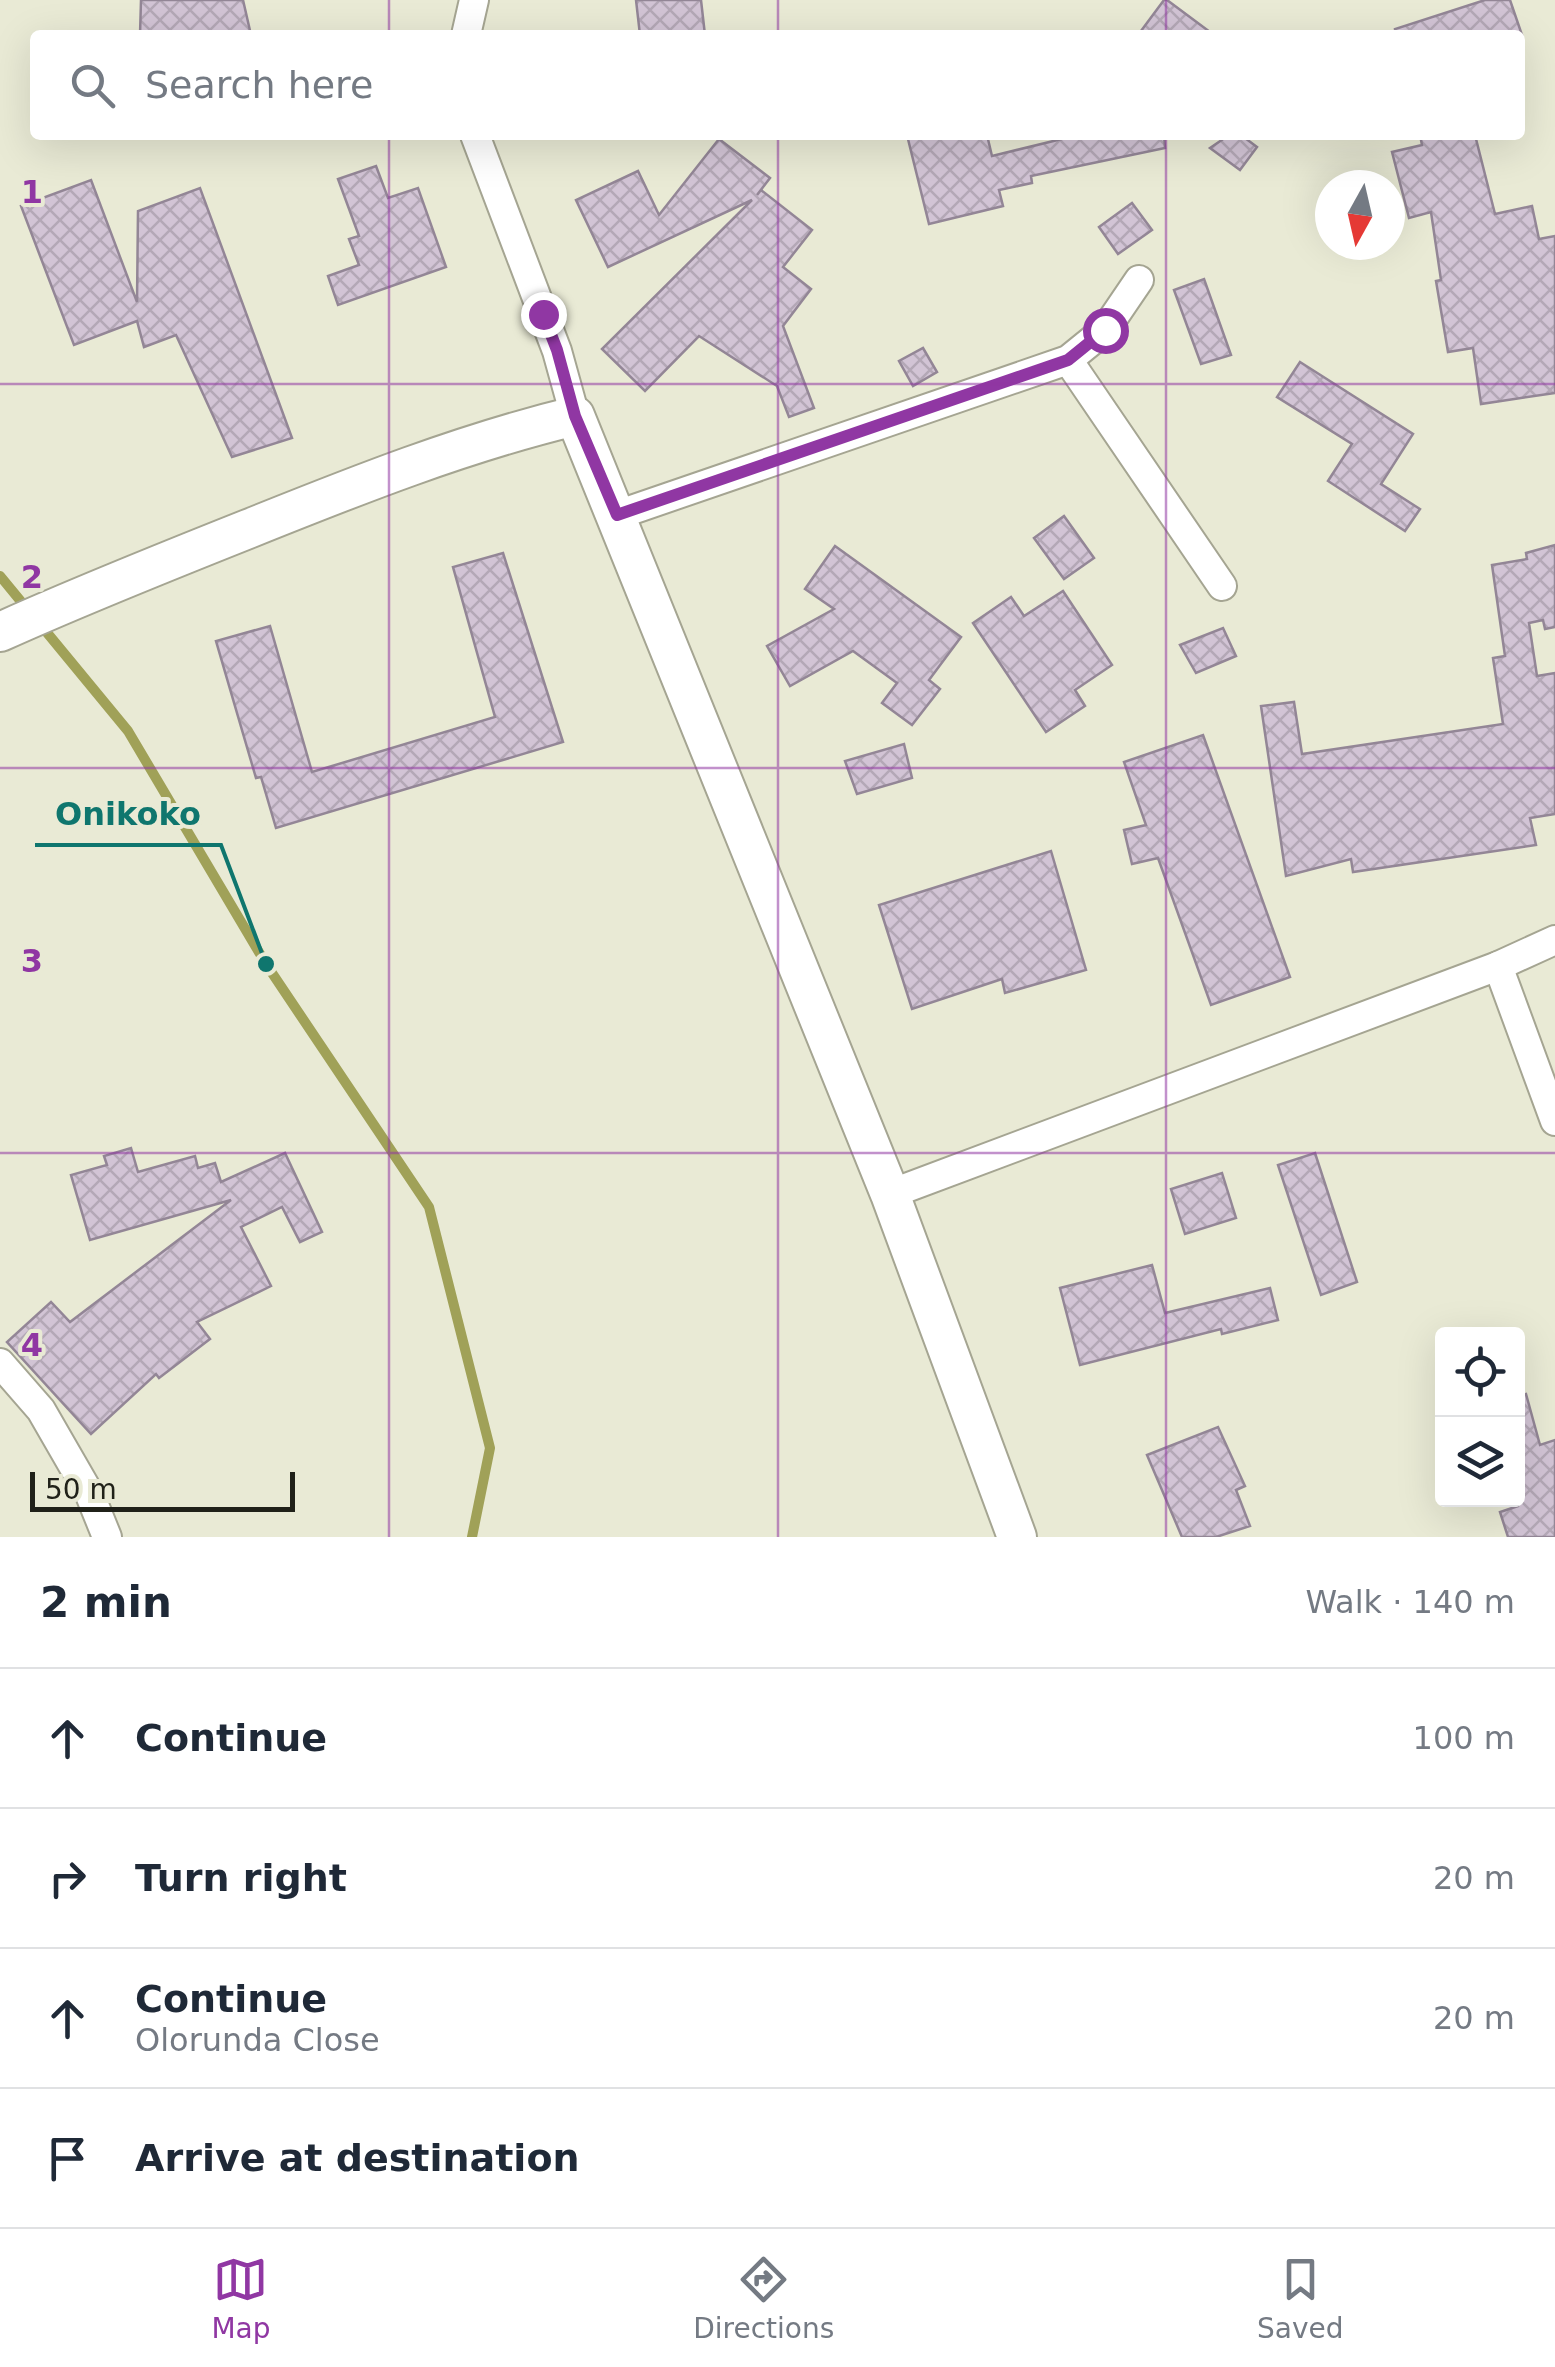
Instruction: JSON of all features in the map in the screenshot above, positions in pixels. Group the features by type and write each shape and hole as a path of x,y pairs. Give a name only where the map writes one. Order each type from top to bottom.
{"main road":[{"path":"0,632 336,494 496,437 575,416 890,1194 1016,1537"}],"street":[{"path":"467,30 474,0"},
{"path":"477,140 557,350 575,416"},
{"path":"617,515 1068,360 1105,330 1139,280"},
{"path":"1068,360 1222,586"},
{"path":"890,1194 1498,966 1555,940"},
{"path":"1498,966 1555,1121"},
{"path":"0,1363 42,1410 90,1495 106,1537"}],"building":[{"path":"141,0 243,0 250,30 140,30"},
{"path":"636,0 701,0 704,30 639,30"},
{"path":"1167,0 1207,30 1142,30"},
{"path":"1485,0 1510,0 1520,30 1395,30"},
{"path":"720,140 770,178 757,195 761,190 812,230 783,267 811,289 783,326 814,408 789,417 777,386 699,336 645,391 602,349 752,200 608,267 576,200 638,171 659,215"},
{"path":"908,140 988,140 992,156 1058,140 1164,140 1165,148 1031,176 1032,183 999,190 1003,206 929,224"},
{"path":"1222,140 1248,140 1257,147 1240,170 1210,148"},
{"path":"1421,140 1476,140 1495,214 1532,206 1539,239 1555,236 1555,393 1481,404 1473,348 1448,352 1436,281 1441,280 1431,212 1409,218 1405,170 1397,170 1392,152 1422,145"},
{"path":"376,166 388,198 418,188 446,267 338,305 328,276 359,265 349,239 359,236 338,179"},
{"path":"91,180 137,302 138,211 200,188 292,438 232,457 176,335 144,347 137,321 74,345 21,206"},
{"path":"1132,203 1152,230 1118,254 1099,227"},
{"path":"1204,279 1231,355 1201,364 1174,290"},
{"path":"923,348 937,372 913,386 899,361"},
{"path":"1300,362 1413,434 1381,484 1420,509 1405,531 1328,481 1352,444 1277,397"},
{"path":"1064,516 1094,558 1064,579 1034,538"},
{"path":"1555,545 1555,627 1545,629 1543,620 1529,623 1537,676 1555,673 1555,814 1530,818 1536,845 1353,872 1351,859 1286,876 1261,706 1294,702 1302,754 1503,724 1493,658 1505,656 1492,565 1527,559 1526,553"},
{"path":"835,546 961,637 929,680 940,689 912,725 882,703 897,683 853,651 790,686 767,646 834,609 805,589"},
{"path":"503,553 563,742 276,828 261,777 256,778 216,641 270,626 312,772 495,717 453,567"},
{"path":"1063,591 1112,665 1075,690 1085,706 1046,732 973,623 1011,597 1024,616"},
{"path":"1223,628 1236,656 1196,673 1180,645"},
{"path":"1203,735 1290,977 1211,1005 1158,858 1132,864 1124,830 1146,825 1124,762"},
{"path":"904,744 912,778 857,794 845,761"},
{"path":"1051,851 1086,970 1005,993 1002,979 912,1009 879,905"},
{"path":"131,1148 138,1172 195,1156 198,1168 215,1163 221,1182 285,1153 322,1232 300,1242 282,1207 241,1227 271,1286 197,1322 210,1339 159,1378 156,1374 91,1434 7,1342 51,1302 70,1322 231,1200 90,1240 71,1175 107,1165 104,1156"},
{"path":"1315,1153 1357,1282 1321,1295 1278,1165"},
{"path":"1222,1173 1236,1218 1185,1234 1171,1189"},
{"path":"1152,1265 1165,1313 1270,1288 1278,1320 1222,1334 1221,1329 1080,1365 1060,1288"},
{"path":"1525,1394 1540,1445 1555,1440 1555,1537 1508,1537 1500,1512 1525,1507"},
{"path":"1218,1427 1245,1486 1236,1490 1250,1526 1216,1537 1182,1537 1147,1455"}],"waterway":[{"path":"0,576 28,610"},
{"path":"39,623 128,731 266,964 429,1207 490,1448 472,1537"}],"place":[{"name":"Onikoko","path":"266,964"}],"route":[{"path":"543,314 575,416 617,515 1068,360 1105,330"}]}
